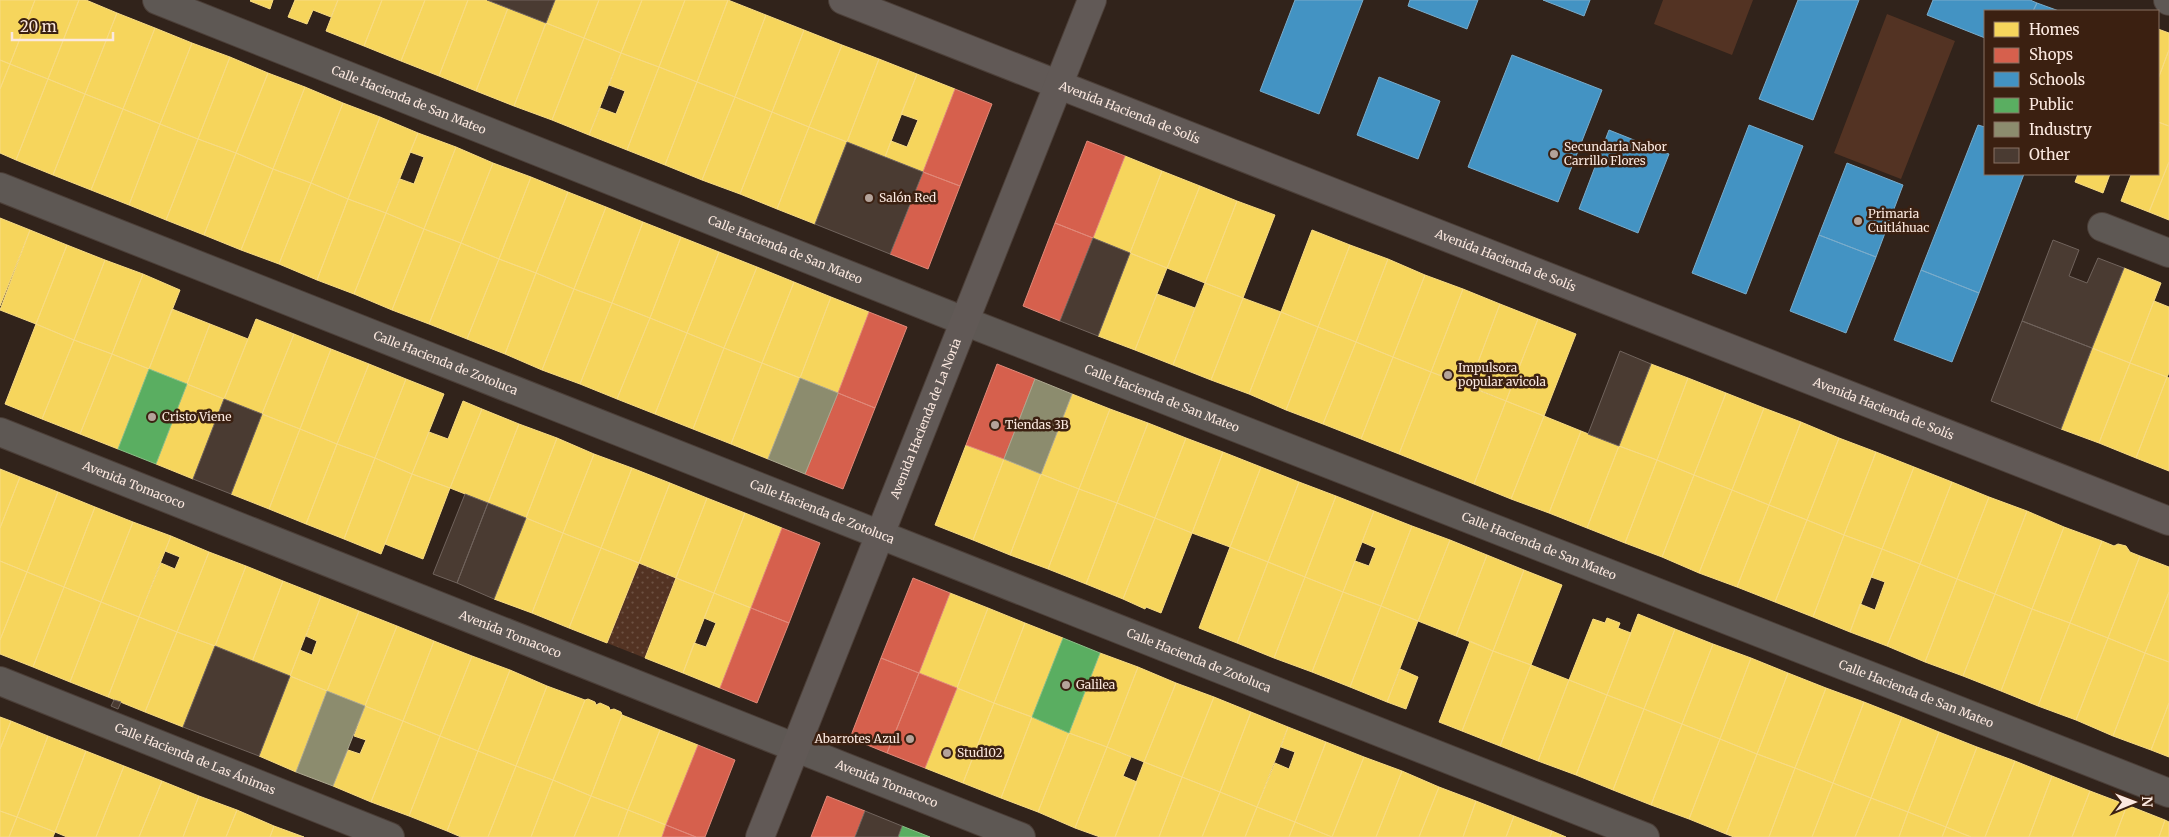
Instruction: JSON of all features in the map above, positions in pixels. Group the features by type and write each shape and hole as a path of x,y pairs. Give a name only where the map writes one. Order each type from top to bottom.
{"street":[{"name":"Calle Hacienda de San Mateo","path":"157,0 964,322 2169,793"},
{"name":"Avenida Hacienda de Solís","path":"843,0 2169,522"},
{"name":"Avenida Hacienda de La Noria","path":"760,837 1092,0"},
{"name":"Calle Hacienda de Zotoluca","path":"0,187 1645,837"},
{"path":"2102,227 2169,253"},
{"name":"Avenida Tomacoco","path":"0,432 1021,837"},
{"name":"Calle Hacienda de Las Ánimas","path":"0,681 390,837"}],"shaded area":[{"path":"1663,0 1753,0 1732,55 1654,24"},
{"path":"1887,14 1955,41 1901,179 1834,153"},
{"path":"639,563 676,578 645,658 607,643"}],"building: Homes":[{"path":"0,0 35,0 10,64 0,60"},
{"path":"35,0 79,0 48,79 10,64"},
{"path":"79,0 86,0 117,13 85,94 48,79"},
{"path":"251,0 273,0 270,9"},
{"path":"295,0 338,0 331,17 313,10 307,24 288,17"},
{"path":"338,0 382,0 364,46 326,31"},
{"path":"382,0 425,0 401,61 364,46"},
{"path":"425,0 468,0 439,76 401,61"},
{"path":"468,0 487,0 508,8 476,91 439,76"},
{"path":"555,0 599,0 584,38 546,23"},
{"path":"599,0 642,0 621,53 584,38"},
{"path":"642,0 685,0 659,67 621,53"},
{"path":"685,0 728,0 697,82 659,67"},
{"path":"728,0 766,15 735,97 697,82"},
{"path":"508,8 546,23 514,106 476,91"},
{"path":"117,13 155,28 123,109 85,94"},
{"path":"766,15 804,30 772,112 735,97"},
{"path":"546,23 584,38 552,120 514,106"},
{"path":"155,28 192,43 160,124 123,109"},
{"path":"2159,29 2169,33 2169,50 2159,76"},
{"path":"804,30 842,45 809,127 772,112"},
{"path":"584,38 621,53 589,135 552,120"},
{"path":"192,43 230,57 198,139 160,124"},
{"path":"842,45 879,59 847,142 809,127"},
{"path":"2169,50 2169,126 2159,122 2159,76"},
{"path":"621,53 659,67 627,150 589,135 600,108 616,114 625,91 609,85"},
{"path":"230,57 268,73 236,153 198,139"},
{"path":"879,59 917,74 885,157 847,142"},
{"path":"0,60 10,64 0,89"},
{"path":"10,64 48,79 16,160 0,153 0,89"},
{"path":"659,67 697,82 665,165 627,150"},
{"path":"268,73 305,87 273,169 236,153"},
{"path":"917,74 955,89 923,172 885,157 891,141 907,147 918,120 901,114"},
{"path":"48,79 85,94 53,175 16,160"},
{"path":"697,82 735,97 702,180 665,165"},
{"path":"305,87 343,103 311,183 273,169"},
{"path":"85,94 123,109 91,190 53,175"},
{"path":"735,97 772,112 740,194 702,180"},
{"path":"343,103 380,117 348,199 311,183"},
{"path":"123,109 160,124 129,205 91,190"},
{"path":"772,112 809,127 777,209 740,194"},
{"path":"380,117 418,133 386,213 348,199"},
{"path":"2159,122 2169,126 2169,162 2149,212 2121,201 2131,175 2159,175"},
{"path":"160,124 198,139 166,220 129,205"},
{"path":"809,127 847,142 815,224 777,209"},
{"path":"418,133 456,147 424,229 386,213 400,179 414,184 424,157 410,152"},
{"path":"198,139 236,153 204,235 166,220"},
{"path":"456,147 493,163 461,243 424,229"},
{"path":"236,153 273,169 241,250 204,235"},
{"path":"1125,156 1162,171 1130,253 1093,238"},
{"path":"2169,162 2169,220 2149,212"},
{"path":"493,163 531,177 499,259 461,243"},
{"path":"273,169 311,183 279,264 241,250"},
{"path":"1162,171 1200,186 1167,268 1130,253"},
{"path":"2078,175 2110,175 2103,193 2075,182"},
{"path":"531,177 568,192 536,273 499,259"},
{"path":"311,183 348,199 317,280 279,264"},
{"path":"1200,186 1237,201 1205,283 1167,268"},
{"path":"568,192 606,207 574,289 536,273"},
{"path":"348,199 386,213 354,294 317,280"},
{"path":"1237,201 1275,215 1243,298 1205,283"},
{"path":"606,207 643,222 612,303 574,289"},
{"path":"386,213 424,229 392,310 354,294"},
{"path":"0,218 30,230 0,306"},
{"path":"643,222 681,237 650,318 612,303"},
{"path":"424,229 461,243 429,324 392,310"},
{"path":"30,230 67,245 36,324 0,310"},
{"path":"1312,230 1350,245 1318,327 1281,312"},
{"path":"681,237 719,252 687,333 650,318"},
{"path":"461,243 499,259 467,339 429,324"},
{"path":"67,245 105,260 74,340 36,324"},
{"path":"1350,245 1388,259 1356,342 1318,327"},
{"path":"719,252 757,267 724,348 687,333"},
{"path":"1130,253 1167,268 1135,350 1098,336"},
{"path":"499,259 536,273 505,354 467,339"},
{"path":"1388,259 1425,275 1393,357 1356,342"},
{"path":"105,260 143,274 112,354 74,340"},
{"path":"757,267 794,282 762,363 724,348"},
{"path":"2124,268 2161,283 2130,363 2092,348"},
{"path":"536,273 574,289 542,370 505,354"},
{"path":"143,274 180,290 149,369 112,354"},
{"path":"1425,275 1463,289 1431,372 1393,357"},
{"path":"794,282 831,297 800,378 762,363"},
{"path":"1205,283 1243,298 1211,380 1173,365"},
{"path":"574,289 612,303 580,384 542,370"},
{"path":"1463,289 1500,304 1469,386 1431,372"},
{"path":"1157,294 1195,308 1173,365 1135,350"},
{"path":"831,297 869,312 838,393 800,378"},
{"path":"1243,298 1281,312 1249,394 1211,380"},
{"path":"2154,301 2169,307 2169,373 2167,377 2130,363"},
{"path":"612,303 650,318 617,399 580,384"},
{"path":"1500,304 1538,319 1506,401 1469,386"},
{"path":"172,309 210,324 187,384 149,369"},
{"path":"1281,312 1318,327 1286,410 1249,394"},
{"path":"650,318 687,333 655,414 617,399"},
{"path":"256,319 294,334 262,414 224,399"},
{"path":"1538,319 1576,334 1544,416 1506,401"},
{"path":"36,324 74,340 42,419 5,404"},
{"path":"210,324 248,339 224,399 187,384"},
{"path":"1318,327 1356,342 1323,424 1286,410"},
{"path":"687,333 724,348 693,429 655,414"},
{"path":"294,334 331,349 300,429 262,414"},
{"path":"74,340 112,354 80,434 42,419"},
{"path":"1356,342 1393,357 1361,439 1323,424"},
{"path":"724,348 762,363 731,444 693,429"},
{"path":"2092,348 2130,363 2099,443 2061,429"},
{"path":"331,349 369,364 337,444 300,429"},
{"path":"112,354 149,369 118,449 80,434"},
{"path":"1393,357 1431,372 1399,454 1361,439"},
{"path":"762,363 800,378 768,459 731,444"},
{"path":"2130,363 2167,377 2136,458 2099,443"},
{"path":"369,364 406,379 375,458 337,444"},
{"path":"1651,364 1688,378 1657,460 1619,446"},
{"path":"1431,372 1506,401 1474,484 1399,454"},
{"path":"2167,377 2169,378 2169,471 2136,458"},
{"path":"1688,378 1726,393 1694,475 1657,460"},
{"path":"406,379 444,394 412,474 375,458"},
{"path":"187,384 224,399 193,479 156,464"},
{"path":"1726,393 1764,408 1732,490 1694,475"},
{"path":"1072,394 1110,409 1079,489 1041,474"},
{"path":"463,401 482,409 450,488 412,474 429,432 448,439"},
{"path":"1506,401 1544,416 1511,499 1474,484"},
{"path":"1764,408 1801,422 1769,505 1732,490"},
{"path":"482,409 519,424 488,503 450,488"},
{"path":"1110,409 1148,423 1117,503 1079,489"},
{"path":"262,414 300,429 269,509 231,494"},
{"path":"1544,416 1581,431 1549,513 1511,499"},
{"path":"1801,422 1839,438 1807,520 1769,505"},
{"path":"1148,423 1186,438 1155,518 1117,503"},
{"path":"519,424 557,438 526,518 488,503"},
{"path":"300,429 337,444 306,524 269,509"},
{"path":"1581,431 1619,446 1587,528 1549,513"},
{"path":"557,438 594,454 563,533 526,518"},
{"path":"1186,438 1223,452 1192,533 1155,518"},
{"path":"1839,438 1876,452 1844,535 1807,520"},
{"path":"337,444 375,458 344,539 306,524"},
{"path":"966,445 1004,459 973,540 935,525"},
{"path":"1619,446 1657,460 1625,543 1587,528"},
{"path":"1223,452 1261,467 1230,547 1192,533"},
{"path":"1876,452 1914,467 1882,549 1844,535"},
{"path":"594,454 632,468 601,548 563,533"},
{"path":"375,458 412,474 381,554 344,539"},
{"path":"1004,459 1041,474 1010,555 973,540"},
{"path":"1657,460 1694,475 1662,557 1625,543"},
{"path":"1261,467 1299,482 1268,562 1230,547"},
{"path":"1914,467 1952,482 1920,564 1882,549"},
{"path":"632,468 670,483 639,563 601,548"},
{"path":"0,469 20,477 0,528"},
{"path":"412,474 450,488 423,559 385,544"},
{"path":"1041,474 1079,489 1048,569 1010,555"},
{"path":"1694,475 1732,490 1699,573 1662,557"},
{"path":"20,477 58,492 27,572 0,561 0,528"},
{"path":"1299,482 1336,496 1305,577 1268,562"},
{"path":"1952,482 1989,497 1957,579 1920,564"},
{"path":"670,483 707,498 676,578 639,563"},
{"path":"1079,489 1117,503 1086,584 1048,569"},
{"path":"1732,490 1769,505 1737,587 1699,573"},
{"path":"58,492 95,507 64,587 27,572"},
{"path":"1336,496 1374,511 1343,592 1305,577"},
{"path":"1989,497 2027,511 1995,594 1957,579"},
{"path":"707,498 745,513 714,593 676,578"},
{"path":"1117,503 1155,518 1123,599 1086,584"},
{"path":"1769,505 1807,520 1775,602 1737,587"},
{"path":"95,507 133,522 101,602 64,587"},
{"path":"1374,511 1412,526 1381,606 1343,592 1355,561 1369,566 1376,548 1362,542"},
{"path":"2027,511 2064,527 2032,609 1995,594"},
{"path":"745,513 782,528 751,608 714,593"},
{"path":"526,518 563,533 532,613 494,599"},
{"path":"1155,518 1192,533 1161,613 1146,607 1145,609 1123,599"},
{"path":"1807,520 1844,535 1813,617 1775,602"},
{"path":"133,522 171,536 139,617 101,602"},
{"path":"1412,526 1450,540 1418,621 1381,606"},
{"path":"2064,527 2102,541 2070,623 2032,609"},
{"path":"563,533 601,548 569,628 532,613"},
{"path":"1844,535 1882,549 1850,632 1813,617"},
{"path":"171,536 209,552 177,632 139,617 161,563 175,569 180,557 165,551"},
{"path":"1450,540 1487,555 1456,636 1418,621"},
{"path":"2102,541 2114,546 2118,544 2126,546 2130,552 2140,556 2108,638 2070,623"},
{"path":"1230,547 1268,562 1237,643 1199,628"},
{"path":"601,548 639,563 607,643 569,628"},
{"path":"1882,549 1920,564 1887,646 1850,632 1860,604 1875,610 1885,582 1871,577"},
{"path":"209,552 246,566 215,646 177,632"},
{"path":"1487,555 1524,570 1493,651 1456,636"},
{"path":"2140,556 2169,567 2169,592 2145,653 2108,638"},
{"path":"0,561 27,572 0,640"},
{"path":"1268,562 1305,577 1274,658 1237,643"},
{"path":"1920,564 1957,579 1925,662 1887,646"},
{"path":"246,566 283,581 252,662 215,646"},
{"path":"1524,570 1562,585 1531,665 1493,651"},
{"path":"27,572 64,587 33,667 0,654 0,640"},
{"path":"1305,577 1343,592 1312,672 1274,658"},
{"path":"676,578 714,593 683,673 645,658"},
{"path":"1957,579 1995,594 1963,676 1925,662"},
{"path":"283,581 321,596 290,676 252,662"},
{"path":"64,587 101,602 70,682 33,667"},
{"path":"1343,592 1381,606 1350,687 1312,672"},
{"path":"2169,592 2169,662 2145,653"},
{"path":"714,593 751,608 720,688 683,673 694,643 706,647 716,623 704,618"},
{"path":"950,593 988,608 957,688 919,673"},
{"path":"1995,594 2032,609 2001,691 1963,676"},
{"path":"321,596 359,611 327,691 290,676 300,650 312,655 317,641 306,636"},
{"path":"101,602 139,617 108,697 70,682"},
{"path":"1381,606 1418,621 1387,702 1350,687"},
{"path":"988,608 1025,623 994,703 957,688"},
{"path":"2032,609 2070,623 2038,706 2001,691"},
{"path":"359,611 397,626 365,706 327,691"},
{"path":"1638,614 1675,629 1644,709 1607,695"},
{"path":"139,617 177,632 145,712 108,697"},
{"path":"1607,618 1620,623 1618,628 1631,633 1607,695 1569,680 1593,619 1605,623"},
{"path":"1025,623 1063,638 1032,717 994,703"},
{"path":"2070,623 2108,638 2076,720 2038,706"},
{"path":"397,626 434,641 403,721 365,706"},
{"path":"1675,629 1713,644 1682,724 1644,709"},
{"path":"177,632 215,646 183,727 145,712"},
{"path":"2108,638 2145,653 2113,736 2076,720"},
{"path":"434,641 472,656 440,736 403,721"},
{"path":"1470,641 1493,651 1462,731 1439,722"},
{"path":"1713,644 1751,658 1720,739 1682,724"},
{"path":"1493,651 1531,665 1500,746 1462,731"},
{"path":"1100,653 1138,667 1107,747 1069,733"},
{"path":"2145,653 2169,662 2169,703 2151,750 2113,736"},
{"path":"472,656 510,670 478,751 440,736"},
{"path":"1751,658 1788,673 1757,754 1720,739"},
{"path":"1531,665 1569,680 1538,761 1500,746"},
{"path":"1138,667 1176,683 1144,762 1107,747"},
{"path":"1400,669 1418,677 1406,709 1387,702"},
{"path":"510,670 547,686 516,766 478,751"},
{"path":"1788,673 1826,688 1795,768 1757,754"},
{"path":"290,676 327,691 296,772 259,756"},
{"path":"1569,680 1607,695 1576,775 1538,761"},
{"path":"1176,683 1214,697 1182,777 1144,762"},
{"path":"547,686 585,700 553,780 516,766"},
{"path":"957,688 994,703 963,783 925,768"},
{"path":"1826,688 1864,702 1833,783 1795,768"},
{"path":"1607,695 1644,709 1613,790 1576,775"},
{"path":"1214,697 1251,712 1220,792 1182,777"},
{"path":"588,699 595,702 596,705 600,703 609,707 610,710 614,709 621,712 622,715 591,796 553,780 585,700"},
{"path":"1864,702 1902,717 1871,798 1833,783"},
{"path":"994,703 1032,717 1001,798 963,783"},
{"path":"2169,703 2169,757 2151,750"},
{"path":"365,706 403,721 371,802 333,786 348,750 360,754 366,740 354,736"},
{"path":"1644,709 1682,724 1651,805 1613,790"},
{"path":"1251,712 1288,727 1257,807 1220,792"},
{"path":"622,715 660,730 628,810 591,796"},
{"path":"0,717 11,721 0,749"},
{"path":"1032,717 1069,733 1038,812 1001,798"},
{"path":"1902,717 1939,732 1908,812 1871,798"},
{"path":"11,721 48,736 17,817 0,811 0,749"},
{"path":"403,721 440,736 409,816 371,802"},
{"path":"1682,724 1720,739 1689,819 1651,805"},
{"path":"1288,727 1326,742 1295,822 1257,807 1275,763 1289,769 1295,752 1281,747"},
{"path":"660,730 698,745 666,825 628,810"},
{"path":"1939,732 1977,747 1946,827 1908,812"},
{"path":"1069,733 1107,747 1075,828 1038,812"},
{"path":"48,736 86,751 55,832 17,817"},
{"path":"440,736 478,751 447,831 409,816"},
{"path":"1720,739 1757,754 1726,834 1689,819"},
{"path":"1326,742 1364,757 1332,837 1295,822"},
{"path":"1107,747 1131,757 1123,776 1137,782 1115,837 1100,837 1075,828"},
{"path":"1977,747 2015,761 1985,837 1971,837 1946,827"},
{"path":"86,751 124,766 96,837 67,837 55,832"},
{"path":"478,751 516,766 488,837 461,837 447,831"},
{"path":"1757,754 1795,768 1769,837 1734,837 1726,834"},
{"path":"1364,757 1402,771 1376,837 1332,837"},
{"path":"2015,761 2052,776 2029,837 1985,837"},
{"path":"1144,762 1182,777 1159,837 1115,837"},
{"path":"124,766 162,781 139,837 96,837"},
{"path":"516,766 553,780 531,837 488,837"},
{"path":"1795,768 1833,783 1812,837 1769,837"},
{"path":"1402,771 1439,787 1419,837 1376,837"},
{"path":"2052,776 2090,791 2072,837 2029,837"},
{"path":"1182,777 1220,792 1202,837 1159,837"},
{"path":"553,780 591,796 574,837 531,837"},
{"path":"162,781 199,796 183,837 139,837"},
{"path":"1833,783 1871,798 1855,837 1812,837"},
{"path":"1439,787 1476,801 1463,837 1419,837"},
{"path":"2090,791 2127,805 2115,837 2072,837"},
{"path":"1220,792 1257,807 1245,837 1202,837"},
{"path":"199,796 237,810 226,837 183,837"},
{"path":"591,796 628,810 618,837 574,837"},
{"path":"1871,798 1908,812 1899,837 1855,837"},
{"path":"1476,801 1514,816 1506,837 1463,837"},
{"path":"2127,805 2165,820 2159,837 2115,837"},
{"path":"1257,807 1295,822 1289,837 1245,837"},
{"path":"237,810 274,826 270,837 226,837"},
{"path":"628,810 666,825 662,837 618,837"},
{"path":"0,811 17,817 9,837 0,837"},
{"path":"1908,812 1946,827 1942,837 1899,837"},
{"path":"1514,816 1552,831 1550,837 1506,837"},
{"path":"17,817 55,832 53,837 9,837"},
{"path":"2165,820 2169,822 2169,837 2159,837"},
{"path":"1295,822 1332,837 1289,837"},
{"path":"274,826 304,837 270,837"},
{"path":"1946,827 1971,837 1942,837"},
{"path":"1552,831 1566,837 1550,837"}],"building: Shops":[{"path":"955,89 992,104 960,186 923,172"},
{"path":"1087,141 1125,156 1093,238 1055,223"},
{"path":"923,172 960,186 928,269 890,254"},
{"path":"1055,223 1093,238 1060,321 1023,306"},
{"path":"869,312 907,327 875,408 838,393"},
{"name":"Tiendas 3B","path":"997,364 1035,379 1004,459 966,445"},
{"path":"838,393 875,408 843,489 805,474"},
{"path":"782,528 820,543 789,623 751,608"},
{"path":"913,578 950,593 919,673 881,658"},
{"path":"751,608 789,623 757,703 720,688"},
{"path":"881,658 919,673 887,753 850,738"},
{"path":"919,673 957,688 925,768 887,753"},
{"path":"698,745 735,760 705,837 696,837 666,825"},
{"path":"827,796 865,811 855,837 811,837"},
{"path":"666,825 696,837 662,837"}],"building: Schools":[{"path":"1295,0 1363,0 1319,114 1260,91"},
{"path":"1410,0 1478,0 1467,29 1408,6"},
{"path":"1543,0 1590,0 1584,16"},
{"path":"1798,0 1859,0 1813,120 1759,99"},
{"path":"1933,0 2030,0 2037,3 2034,10 1984,10 1984,38 1927,15"},
{"path":"2037,3 2056,10 2034,10"},
{"path":"1512,55 1602,90 1558,202 1468,167"},
{"path":"1379,77 1440,101 1418,159 1357,135"},
{"path":"1749,125 1803,146 1746,294 1692,273"},
{"path":"1978,125 1984,127 1984,175 2024,175 1979,293 1921,270"},
{"path":"1609,130 1669,154 1638,233 1579,209"},
{"path":"1847,163 1903,185 1876,257 1819,235"},
{"path":"1819,235 1876,257 1846,333 1790,311"},
{"path":"1921,270 1979,293 1952,362 1894,340"}],"building: Public":[{"name":"Cristo Viene","path":"149,369 187,384 156,464 118,449"},
{"name":"Galilea","path":"1063,638 1100,653 1069,733 1032,717"},
{"path":"902,826 930,837 898,837"}],"building: Industry":[{"path":"800,378 838,393 805,474 768,459"},
{"path":"1035,379 1072,394 1041,474 1004,459"},
{"path":"327,691 365,706 333,786 296,772"}],"building: Other":[{"path":"487,0 555,0 546,23"},
{"name":"Salón Red","path":"847,142 923,172 890,254 815,224"},
{"path":"1093,238 1130,253 1098,336 1060,321"},
{"path":"2053,240 2079,250 2069,276 2087,283 2098,258 2124,268 2092,348 2022,321"},
{"path":"2022,321 2092,348 2061,429 1991,401"},
{"path":"1620,351 1651,364 1619,446 1588,434"},
{"path":"224,399 262,414 231,494 193,479"},
{"path":"465,494 488,503 457,583 433,574"},
{"path":"488,503 526,518 494,599 457,583"},
{"path":"215,646 290,676 259,756 183,727"},
{"path":"114,700 121,702 118,709 111,706"},
{"path":"865,811 902,826 898,837 855,837"}],"place":[{"name":"Secundaria Nabor Carrillo Flores","path":"1554,154"},
{"name":"Salón Red","path":"869,198"},
{"name":"Primaria Cuitláhuac","path":"1858,221"},
{"name":"Impulsora popular avicola","path":"1448,375"},
{"name":"Cristo Viene","path":"152,417"},
{"name":"Tiendas 3B","path":"995,425"},
{"name":"Galilea","path":"1066,685"},
{"name":"Abarrotes Azul","path":"910,739"},
{"name":"Stud102","path":"947,753"}]}
